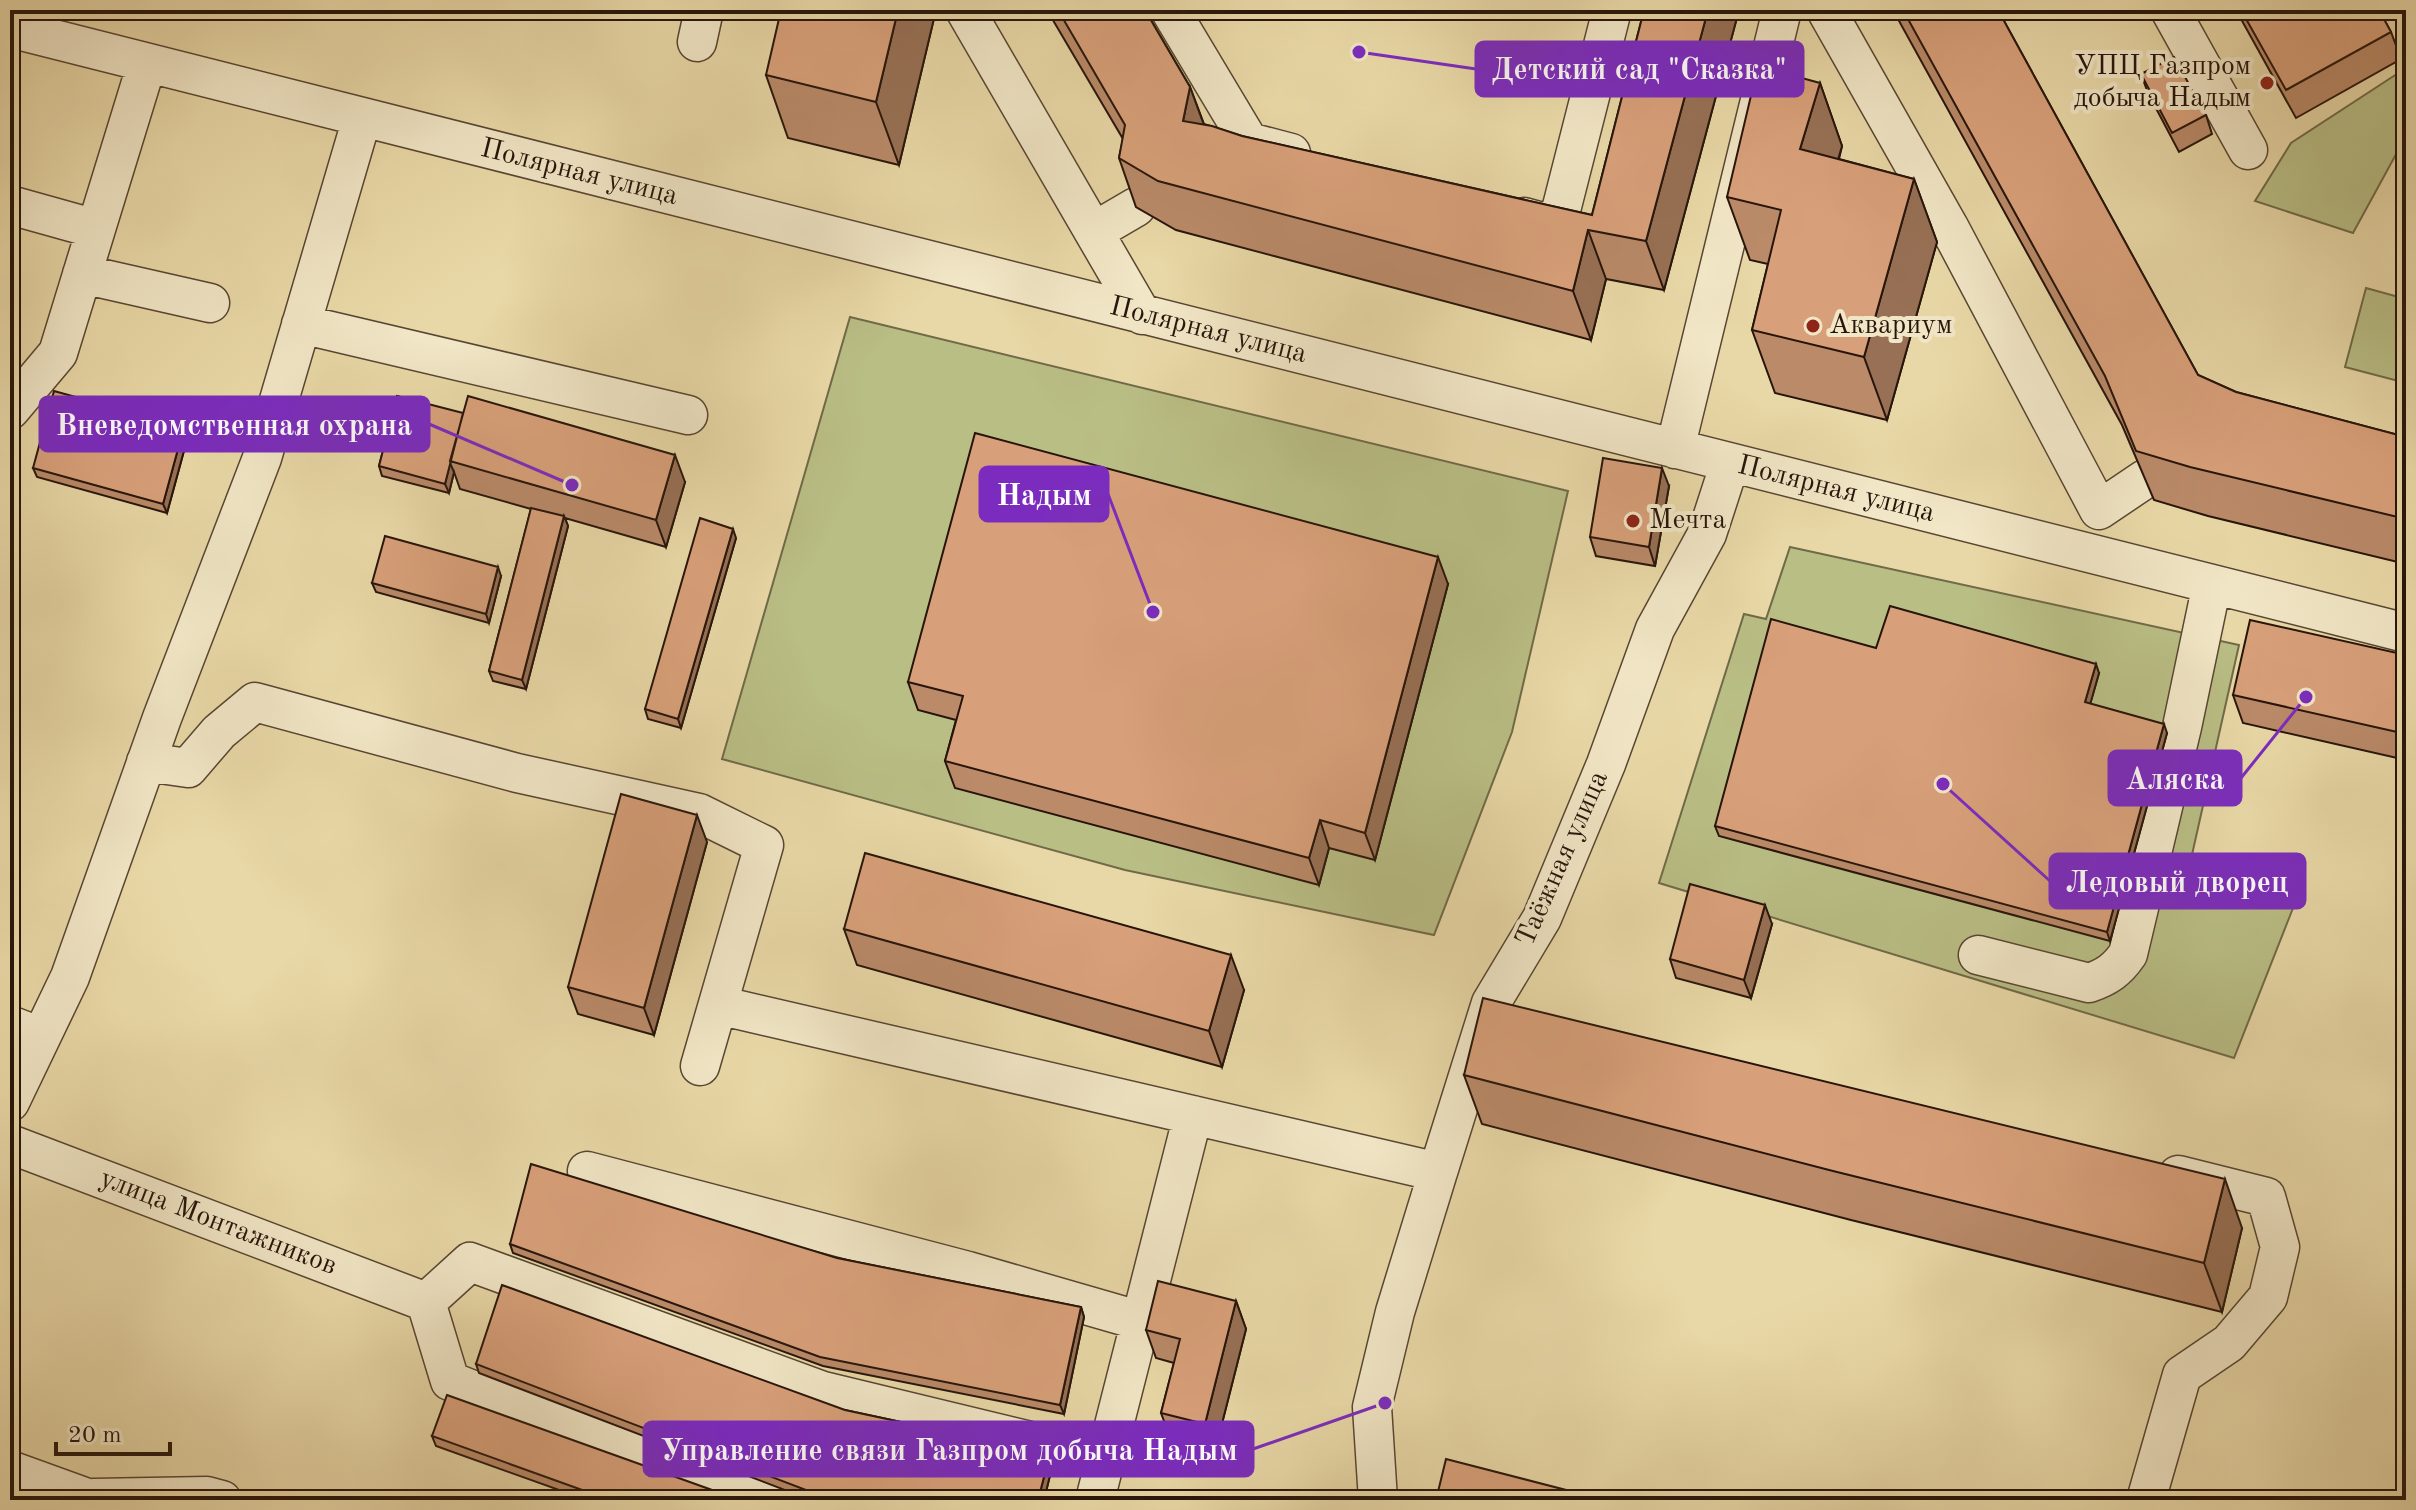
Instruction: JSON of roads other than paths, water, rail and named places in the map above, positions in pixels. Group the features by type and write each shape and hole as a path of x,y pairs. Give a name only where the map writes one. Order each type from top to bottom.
{"street":[{"path":"965,10 1142,315"},
{"path":"1170,10 1237,149 1326,163"},
{"path":"1495,209 1557,226 1612,10"},
{"path":"1675,449 1782,10"},
{"path":"1826,10 1949,227 2099,510 2092,554"},
{"path":"2170,10 2248,150"},
{"name":"Полярная улица","path":"10,28 2406,633"},
{"path":"10,410 58,353 147,63"},
{"path":"10,1102 26,1031 70,977 146,762 262,458 362,118"},
{"path":"10,205 96,229"},
{"path":"1095,231 1136,207"},
{"path":"82,274 210,303"},
{"path":"301,324 688,415"},
{"name":"Таёжная улица","path":"1378,1500 1372,1407 1395,1312 1438,1172 1606,764 1655,629 1707,534 1730,463"},
{"path":"2099,510 2145,479"},
{"path":"1978,955 2089,983 2104,978 2119,967 2128,954 2182,727 2212,584"},
{"path":"146,762 188,768 219,732 255,702 517,773 699,813 764,845 700,1066"},
{"path":"718,1005 1438,1172"},
{"path":"1095,1500 1193,1115"},
{"name":"улица Монтажников","path":"10,1144 426,1302"},
{"path":"2142,1166 2266,1197 2280,1247 2268,1297 2229,1343 2182,1375 2146,1500"},
{"path":"587,1171 968,1271 1141,1321"},
{"path":"782,1500 585,1434 450,1381 426,1302 470,1262 823,1391 1105,1459"},
{"path":"10,1470 93,1499 207,1496 222,1500"}],"place":[{"name":"Детский сад \"Сказка\"","path":"1359,52"},
{"name":"УПЦ Газпром добыча Надым","path":"2267,83"},
{"name":"Аквариум","path":"1813,326"},
{"name":"Вневедомственная охрана","path":"572,485"},
{"name":"Мечта","path":"1633,521"},
{"name":"Надым","path":"1153,612"},
{"name":"Аляска","path":"2306,697"},
{"name":"Ледовый дворец","path":"1943,784"},
{"name":"Управление связи Газпром добыча Надым","path":"1385,1403"}]}
